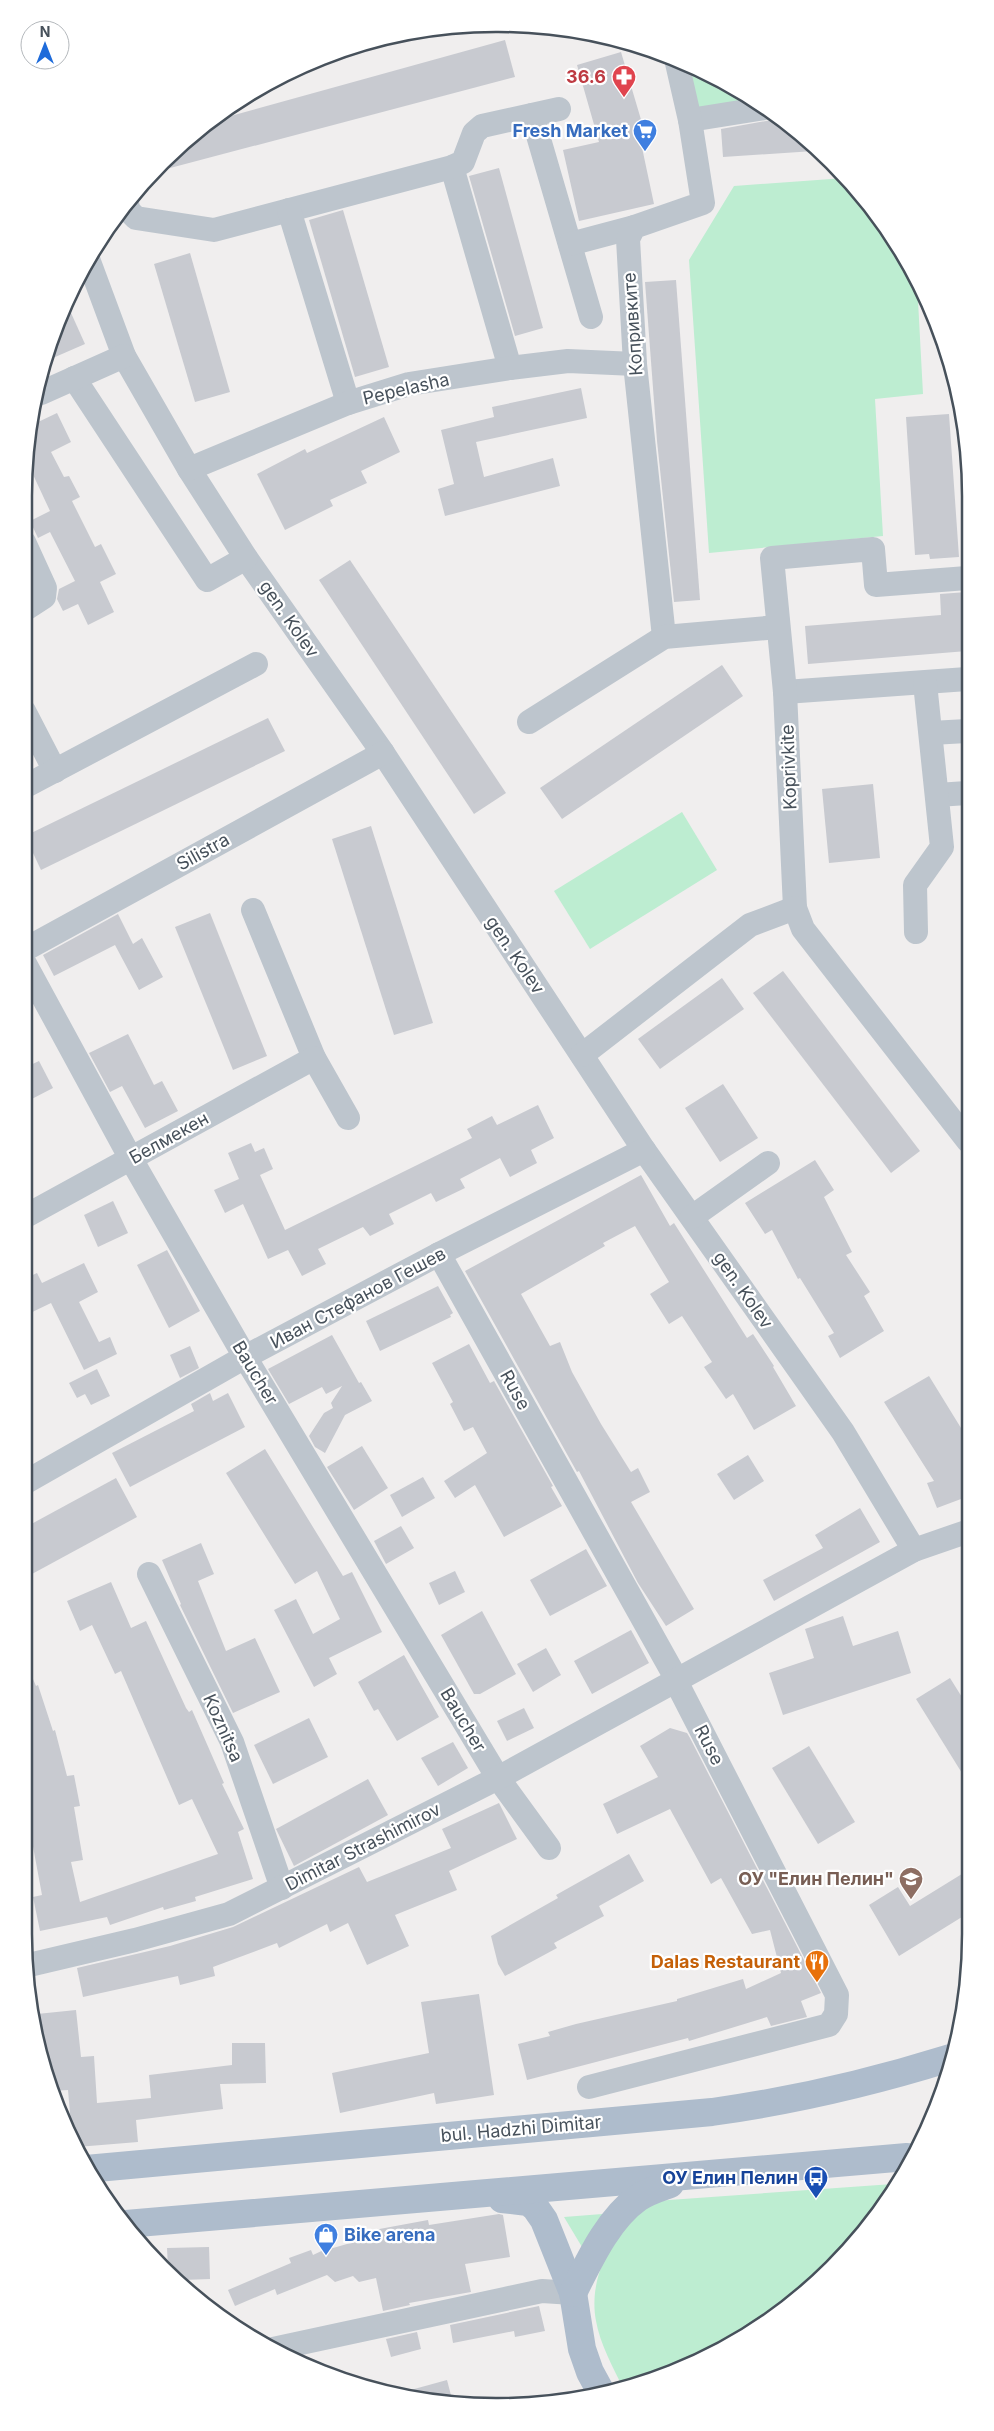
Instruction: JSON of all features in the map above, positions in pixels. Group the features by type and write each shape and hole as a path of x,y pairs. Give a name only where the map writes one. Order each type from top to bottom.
{"main road":[{"name":"bul. Hadzhi Dimitar","path":"96,2167 712,2112 791,2098 885,2076 944,2060"},
{"path":"134,2223 904,2157"},
{"path":"573,2293 609,2229 637,2198 651,2190 705,2174"},
{"path":"458,2196 517,2200 528,2202 535,2207 544,2220 573,2293 582,2349 599,2387"}],"street":[{"path":"570,244 634,227 703,203 690,120 678,70"},
{"path":"130,212 136,218 214,230 452,167 463,162 474,133 482,126 559,109"},
{"path":"690,120 753,110"},
{"path":"532,115 591,317"},
{"path":"452,167 510,368"},
{"path":"289,210 348,402"},
{"name":"Копривките","path":"634,227 628,239 635,364 664,637"},
{"path":"98,260 115,329"},
{"path":"92,270 115,329"},
{"name":"gen. Kolev","path":"115,329 124,356 189,469 246,558 382,753 644,1150 843,1432 914,1550"},
{"path":"45,391 124,356"},
{"name":"Pepelasha","path":"189,469 348,402 409,384 510,368 568,362 635,364"},
{"path":"74,378 207,580 246,558"},
{"name":"Koprivkite","path":"962,578 876,585 873,549 772,558 785,692 795,908 803,929 962,1133"},
{"path":"32,560 45,588 44,597 32,605"},
{"path":"529,722 664,637 778,627"},
{"path":"32,783 256,664"},
{"path":"785,692 962,679"},
{"path":"916,932 915,885 942,847 925,683"},
{"path":"32,727 55,771"},
{"path":"931,733 962,731"},
{"name":"Silistra","path":"32,946 382,753"},
{"path":"937,794 962,793"},
{"path":"582,1055 750,925 795,908"},
{"path":"253,910 314,1058 348,1118"},
{"name":"Baucher","path":"32,977 131,1159 245,1357 498,1778 549,1848"},
{"name":"Белмекен","path":"32,1212 314,1058"},
{"name":"Иван Стефанов Гешев","path":"32,1478 245,1357 439,1254 644,1150"},
{"path":"692,1217 768,1163"},
{"name":"Ruse","path":"439,1254 677,1680 837,1995 836,2014 829,2025 589,2088"},
{"name":"Dimitar Strashimirov","path":"33,1964 135,1940 230,1914 498,1778 914,1550 962,1533"},
{"name":"Koznitsa","path":"148,1574 232,1742 282,1888"},
{"path":"285,2347 542,2291 573,2293"}],"green space":[{"path":"686,73 743,104 694,113"},
{"path":"834,179 866,214 899,265 918,301 923,394 875,399 883,536 709,553 689,260 734,186"},
{"path":"682,812 717,870 590,949 554,891"},
{"path":"888,2184 866,2217 846,2240 780,2303 702,2351 646,2374 620,2382 600,2338 594,2303 596,2286 608,2253 617,2238 628,2224 655,2201"},
{"path":"615,2213 585,2252 564,2217"}],"building":[{"path":"505,40 515,77 170,168 214,128 232,116"},
{"path":"621,52 642,123 637,124 654,204 579,221 563,150 599,142 577,65"},
{"path":"769,120 807,151 723,157 721,129"},
{"path":"499,168 543,328 515,336 469,176"},
{"path":"343,210 389,367 355,377 309,220"},
{"path":"190,253 230,392 195,402 154,264"},
{"path":"676,280 700,600 674,602 657,441 645,282"},
{"path":"71,313 85,344 54,357"},
{"path":"581,388 587,418 476,442 484,477 553,458 560,486 445,516 438,489 454,484 441,430 494,417 492,407"},
{"path":"57,413 71,442 51,452 64,477 69,476 80,497 72,501 95,547 101,544 116,574 100,582 114,612 88,625 78,604 63,611 57,599 59,589 75,581 50,532 38,538 32,525 32,520 50,511 33,474 38,422"},
{"path":"949,414 959,557 930,559 929,554 915,555 906,417"},
{"path":"384,417 400,452 361,471 367,483 330,500 333,506 285,530 257,474 305,449 307,453"},
{"path":"350,560 506,793 474,814 319,580"},
{"path":"962,592 962,651 808,664 805,626 941,615 940,594"},
{"path":"722,665 743,696 562,819 540,788"},
{"path":"268,718 285,751 41,870 32,851 32,833"},
{"path":"873,784 880,858 829,863 822,789"},
{"path":"371,826 433,1023 394,1035 332,839"},
{"path":"210,913 267,1056 233,1070 175,927"},
{"path":"118,914 133,944 142,938 163,977 139,990 115,945 54,976 43,955"},
{"path":"783,971 920,1151 891,1173 753,993"},
{"path":"722,978 744,1009 660,1069 638,1039"},
{"path":"128,1034 154,1085 162,1081 178,1111 145,1128 122,1086 110,1092 89,1053"},
{"path":"39,1061 53,1088 32,1099 32,1064"},
{"path":"723,1084 758,1138 720,1162 685,1108"},
{"path":"538,1105 554,1138 531,1150 537,1163 510,1177 500,1158 460,1179 465,1188 436,1202 431,1193 389,1214 394,1224 370,1236 363,1227 318,1249 326,1264 302,1276 288,1250 268,1259 243,1204 225,1213 214,1190 239,1179 228,1153 251,1143 255,1152 264,1148 273,1169 260,1175 285,1230 472,1138 467,1129 492,1116 497,1125"},
{"path":"815,1160 834,1190 824,1197 852,1252 846,1255 870,1292 864,1296 884,1331 840,1358 828,1336 834,1333 800,1278 798,1279 772,1230 765,1234 745,1203"},
{"path":"641,1175 670,1226 674,1223 747,1338 753,1334 774,1366 796,1406 754,1430 733,1394 726,1399 704,1367 712,1362 682,1316 669,1324 650,1294 669,1282 635,1226 603,1243 605,1246 521,1294 550,1346 560,1342 572,1372 601,1424 631,1472 638,1468 650,1492 631,1502 694,1609 666,1626 638,1583 579,1471 577,1472 465,1271"},
{"path":"113,1201 128,1233 98,1247 84,1215"},
{"path":"167,1250 200,1311 169,1328 137,1265"},
{"path":"84,1263 98,1292 79,1302 99,1342 110,1337 117,1354 84,1370 51,1303 32,1312 32,1275 37,1273 42,1283"},
{"path":"438,1286 453,1313 450,1315 451,1317 380,1351 366,1321"},
{"path":"332,1335 359,1383 361,1382 372,1401 345,1415 325,1453 315,1447 309,1436 324,1413 333,1408 331,1403 342,1386 326,1394 322,1387 289,1404 268,1369"},
{"path":"469,1344 490,1383 494,1381 553,1486 551,1487 562,1506 504,1537 475,1485 455,1498 444,1481 487,1453 473,1427 464,1431 450,1404 453,1402 432,1363"},
{"path":"190,1346 199,1368 180,1378 170,1355"},
{"path":"97,1369 110,1396 91,1405 85,1394 77,1398 69,1383"},
{"path":"929,1376 962,1430 962,1499 937,1508 927,1483 934,1481 884,1402"},
{"path":"210,1393 213,1401 228,1393 245,1427 130,1487 112,1453 194,1411 191,1404"},
{"path":"362,1446 388,1488 354,1510 327,1467"},
{"path":"265,1449 343,1576 352,1572 382,1632 329,1658 337,1674 314,1687 274,1610 296,1599 313,1634 340,1619 317,1571 295,1584 226,1473"},
{"path":"748,1455 764,1481 734,1500 717,1474"},
{"path":"423,1477 435,1498 402,1517 390,1495"},
{"path":"116,1478 137,1517 32,1574 32,1524"},
{"path":"860,1508 880,1542 774,1601 763,1580 823,1548 815,1535"},
{"path":"401,1526 414,1548 386,1564 374,1541"},
{"path":"201,1543 214,1574 198,1581 226,1651 255,1638 280,1692 233,1713 180,1605 162,1560"},
{"path":"586,1549 607,1586 550,1616 530,1580"},
{"path":"455,1571 465,1592 439,1605 429,1583"},
{"path":"111,1582 131,1628 146,1621 186,1708 189,1712 192,1710 224,1783 222,1784 244,1829 238,1832 253,1879 195,1897 196,1901 164,1910 163,1907 110,1925 107,1917 40,1931 33,1897 42,1895 32,1841 32,1677 36,1686 38,1685 53,1731 55,1730 67,1776 74,1775 80,1806 74,1807 83,1860 71,1862 80,1902 218,1854 192,1799 179,1805 121,1671 115,1674 92,1625 80,1631 67,1601"},
{"path":"482,1611 516,1674 480,1694 474,1694 441,1635"},
{"path":"843,1616 853,1646 898,1631 911,1673 783,1715 769,1673 814,1658 805,1629"},
{"path":"631,1630 649,1663 592,1694 574,1661"},
{"path":"546,1648 561,1675 533,1692 517,1664"},
{"path":"404,1655 439,1717 397,1741 378,1709 374,1711 358,1682"},
{"path":"950,1678 962,1697 962,1773 916,1699"},
{"path":"524,1708 534,1728 507,1741 497,1721"},
{"path":"309,1718 328,1757 273,1784 254,1745"},
{"path":"670,1728 687,1733 690,1738 821,1993 801,2001 807,2017 771,2026 767,2017 689,2041 688,2038 527,2080 518,2044 550,2036 548,2032 677,2001 677,1999 743,1979 746,1989 781,1973 770,1930 752,1934 721,1878 711,1884 670,1809 617,1834 603,1804 658,1777 640,1746"},
{"path":"453,1742 468,1768 438,1786 421,1758"},
{"path":"809,1746 855,1822 818,1844 772,1768"},
{"path":"368,1779 388,1815 294,1866 276,1829"},
{"path":"499,1803 517,1839 449,1871 457,1890 395,1915 409,1946 367,1965 348,1923 330,1932 327,1924 279,1948 277,1943 213,1967 215,1976 180,1985 178,1976 83,1997 77,1968 170,1946 233,1927 359,1867 367,1882 451,1848 442,1829"},
{"path":"629,1854 644,1881 599,1906 604,1916 554,1943 557,1948 505,1976 498,1964 491,1936 558,1898 556,1895"},
{"path":"962,1874 962,1917 899,1956 869,1905 898,1887 910,1906"},
{"path":"479,1994 494,2095 436,2104 434,2093 340,2113 332,2073 429,2053 421,2002"},
{"path":"76,2010 81,2057 94,2056 97,2103 151,2098 149,2075 232,2065 232,2043 265,2043 266,2083 220,2084 223,2109 136,2120 138,2142 84,2146 70,2117 68,2090 60,2090 57,2083 39,2014"},
{"path":"499,2214 503,2215 510,2257 465,2264 471,2292 409,2303 410,2305 383,2311 376,2278 359,2282 353,2276 335,2282 327,2275 277,2295 275,2289 235,2306 228,2290 291,2263 289,2258 311,2250 313,2255 332,2246 333,2248 375,2236 374,2230 428,2220 429,2225"},
{"path":"209,2247 210,2279 188,2280 168,2261 167,2248"},
{"path":"539,2306 545,2331 515,2337 514,2331 453,2343 450,2325"},
{"path":"417,2332 421,2349 391,2357 386,2339"},
{"path":"447,2380 451,2396 436,2395 409,2390"}],"place":[{"name":"36.6","path":"624,98"},
{"name":"Fresh Market","path":"645,152"},
{"name":"ОУ \"Елин Пелин\"","path":"911,1900"},
{"name":"Dalas Restaurant","path":"817,1983"},
{"name":"ОУ Елин Пелин","path":"816,2199"},
{"name":"Bike arena","path":"326,2256"}]}
